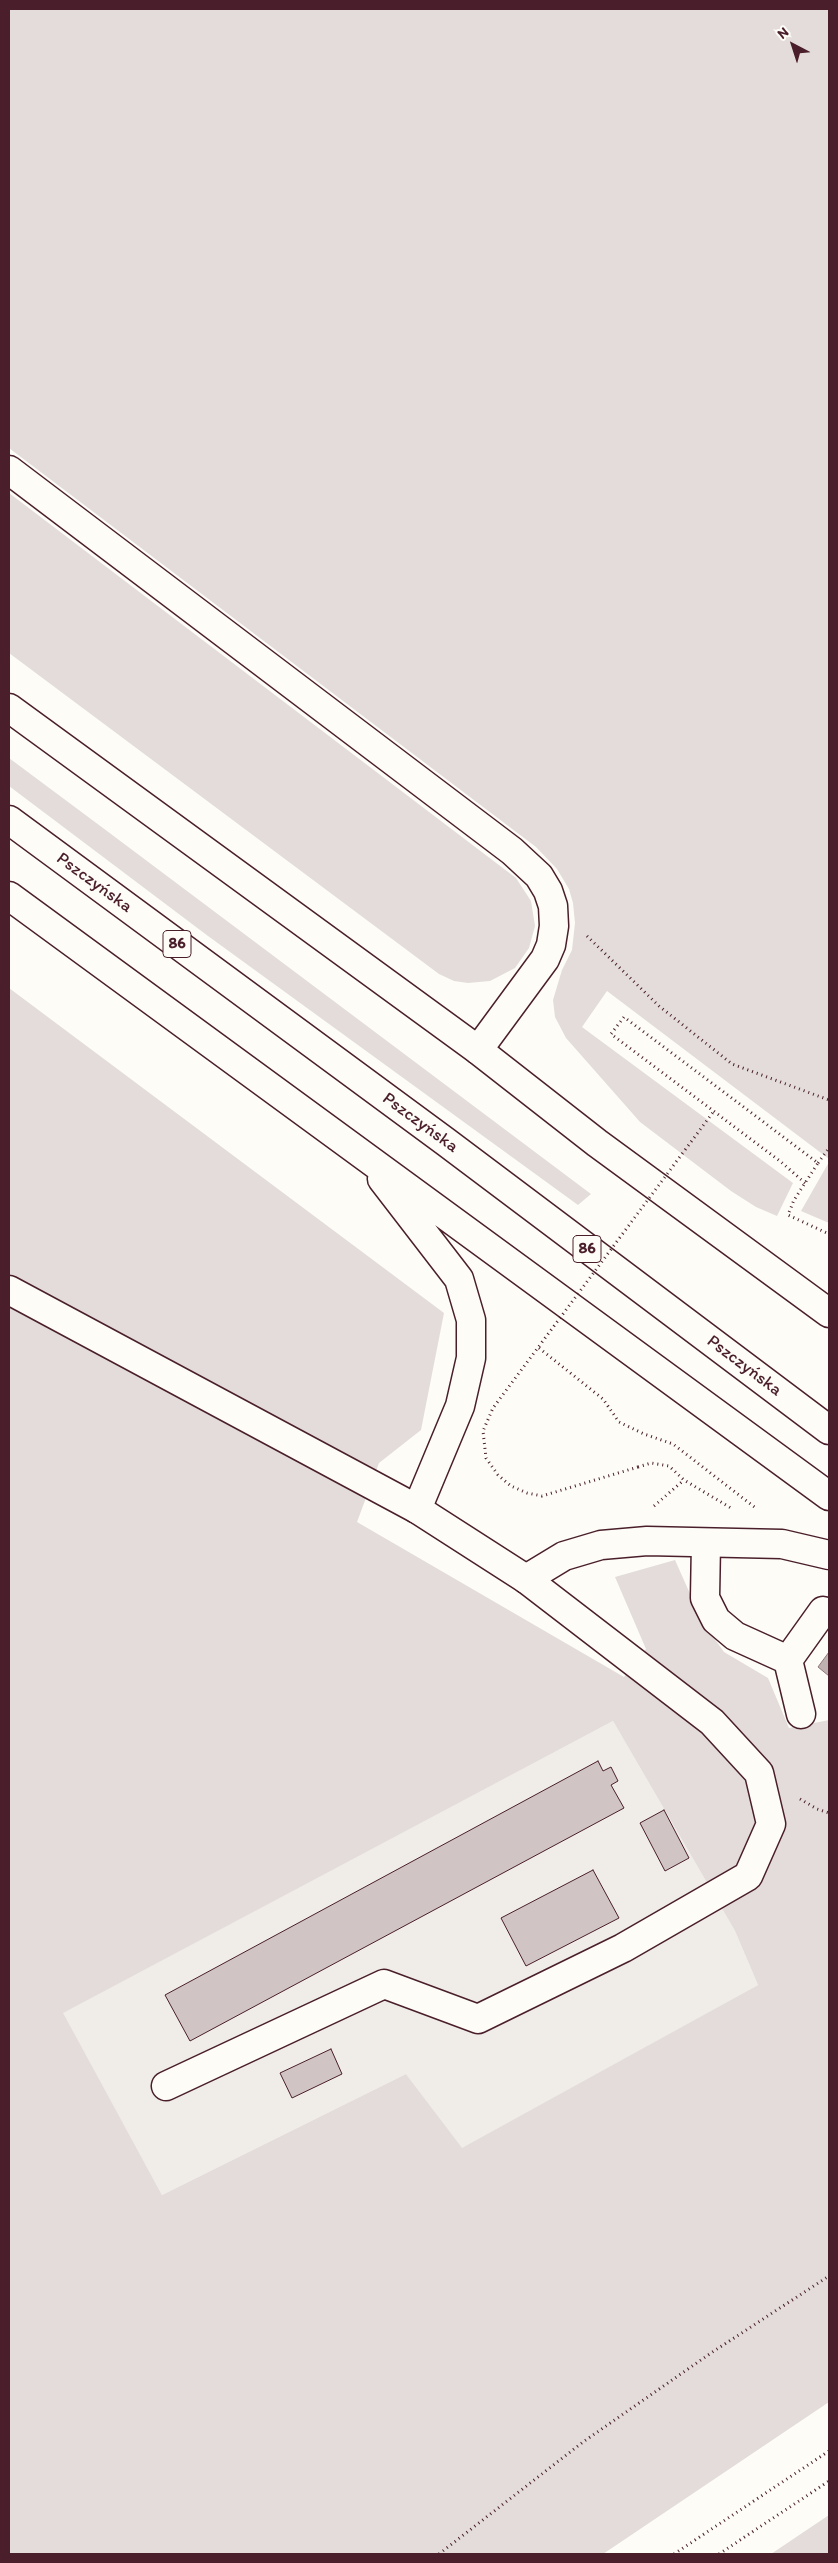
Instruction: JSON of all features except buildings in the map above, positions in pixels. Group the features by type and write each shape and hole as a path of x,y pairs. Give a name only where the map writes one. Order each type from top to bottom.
{"main road":[{"path":"9,470 512,851 539,876 548,891 551,901 554,926 551,945 544,959 478,1050"},
{"path":"9,708 478,1050 597,1143 829,1313"},
{"name":"Pszczyńska","path":"9,820 432,1132 829,1430"},
{"path":"9,896 829,1496"},
{"path":"359,1151 459,1279 471,1320 471,1358 460,1406 417,1509"},
{"path":"9,1290 417,1509 526,1578 712,1722 759,1773 770,1824 748,1876 623,1948 478,2019 384,1984 166,2086"},
{"path":"526,1578 564,1556 601,1545 647,1541 782,1544 829,1555"},
{"path":"706,1542 705,1598 716,1620 735,1636 788,1660"},
{"path":"801,1714 788,1660 823,1611"}],"path":[{"path":"551,901 659,1006 732,1064 829,1100"},
{"path":"806,1183 611,1034 624,1016 818,1163"},
{"path":"714,1111 539,1348 492,1408 483,1431 486,1458 498,1475 511,1486 526,1494 542,1496 651,1463 669,1466 684,1480 732,1509"},
{"path":"829,1148 788,1214 829,1234"},
{"path":"539,1348 603,1399 619,1422 644,1434 673,1444 759,1511"},
{"path":"439,2554 583,2442 711,2353 829,2276"},
{"path":"674,2554 829,2451"},
{"path":"719,2554 829,2482"}],"shaded area":[{"path":"9,9 829,9 829,1159 607,991 582,1027 793,1183 777,1216 756,1207 731,1191 640,1122 566,1038 555,1017 553,1000 562,970 572,950 575,923 573,903 569,889 557,869 536,847 9,448"},
{"path":"9,493 516,878 531,901 535,926 529,948 515,968 490,981 468,983 454,981 439,974 9,653"},
{"path":"9,758 591,1194 578,1205 208,936 9,786"},
{"path":"9,988 444,1313 421,1430 379,1463 357,1522 624,1677 646,1649 615,1577 675,1560 703,1623 724,1652 768,1678 789,1728 829,1720 829,2402 603,2554 9,2554","holes":["613,1721 735,1931 758,1985 462,2148 406,2074 162,2195 63,2013"]},
{"path":"829,1162 829,1223 801,1211"},
{"path":"829,1652 829,1676 818,1667"},
{"path":"613,1721 735,1931 758,1985 462,2149 406,2074 162,2195 62,2013"},
{"path":"829,2515 829,2554 771,2554"}]}
